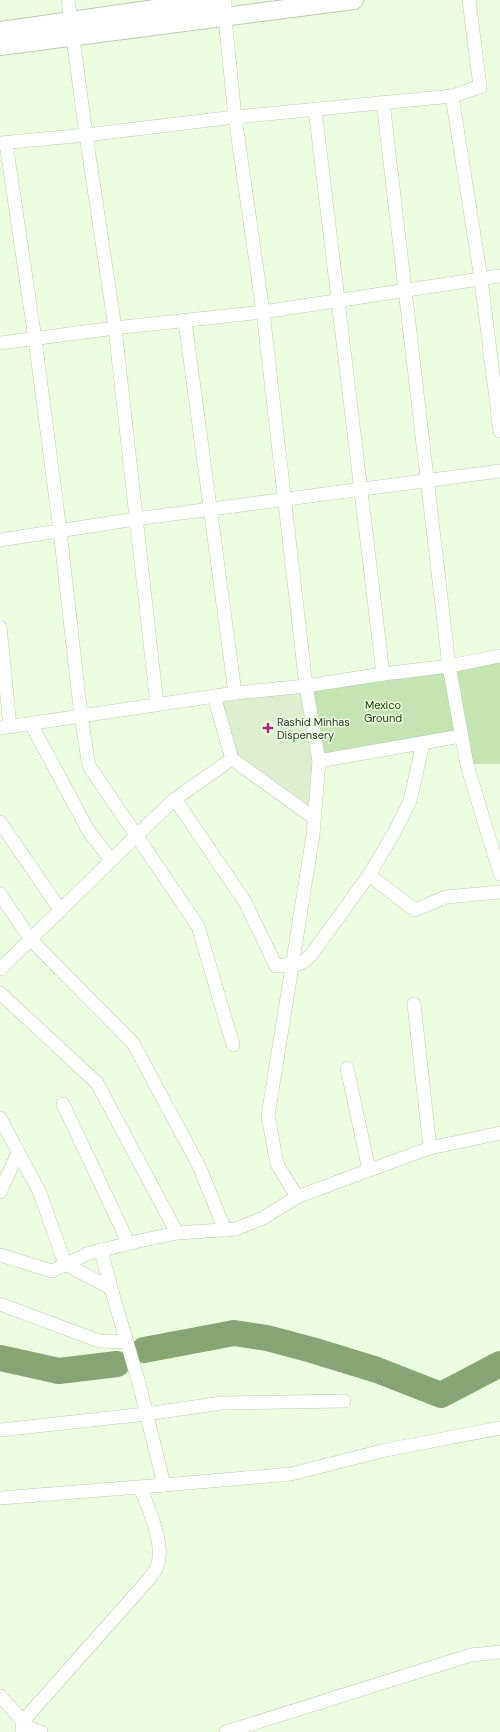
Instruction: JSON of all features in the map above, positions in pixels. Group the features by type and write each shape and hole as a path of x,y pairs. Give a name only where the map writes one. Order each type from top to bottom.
{"main road":[{"path":"0,46 72,28 218,0"},
{"path":"0,31 225,18 354,0"}],"street":[{"path":"68,0 86,135 115,328 135,520 157,705"},
{"path":"225,0 225,18 235,117 263,312 306,686 319,761 313,835 268,1116 277,1164 297,1197"},
{"path":"233,1045 198,926 89,766 80,716 60,531 35,339 3,143 86,135 235,117 452,96 480,87 469,0"},
{"path":"452,96 481,279 500,431"},
{"path":"383,102 449,666 467,765 500,874"},
{"path":"315,109 383,674"},
{"path":"0,343 115,328 263,312 500,276"},
{"path":"185,320 235,693"},
{"path":"0,540 135,520 500,472"},
{"path":"0,627 5,727 235,693 306,686 383,674 449,666 500,656"},
{"path":"214,696 232,759 314,818"},
{"path":"31,724 88,830 112,860"},
{"path":"319,761 461,736"},
{"path":"176,799 245,902 258,925 276,966 302,963 311,955 369,875 394,833 410,801 423,743"},
{"path":"1,966 31,940 136,836 176,799 232,759"},
{"path":"0,822 61,911"},
{"path":"369,875 415,910 446,897 500,892"},
{"path":"0,894 31,940 133,1043 199,1166 225,1230"},
{"path":"0,993 97,1083 177,1233"},
{"path":"414,1004 430,1148"},
{"path":"347,1068 368,1170"},
{"path":"63,1104 129,1244"},
{"path":"0,1118 40,1193 64,1264 111,1288"},
{"path":"0,1255 52,1271 89,1253 101,1250 177,1233 236,1229 263,1218 297,1197 368,1170 430,1148 500,1133"},
{"path":"0,1192 18,1153"},
{"path":"101,1250 127,1342 164,1485"},
{"path":"0,1304 99,1341 127,1342"},
{"path":"0,1430 146,1414 222,1403 344,1401"},
{"path":"0,1498 291,1474 386,1450 500,1428"},
{"path":"22,1726 156,1568 159,1553 157,1538 140,1487"},
{"path":"226,1732 471,1655 500,1652"},
{"path":"0,1696 22,1726 41,1732"}],"shaded area":[{"name":"Rashid Minhas Dispensery","path":"305,687 319,761 314,818 232,759 214,697"}],"green space":[{"path":"500,658 500,764 468,764 450,667"},
{"name":"Mexico Ground","path":"448,667 459,735 319,757 305,687"}],"waterway":[{"path":"144,1350 234,1333 267,1338 312,1350 377,1370 441,1395 500,1364"},
{"path":"0,1358 59,1371 117,1364"}],"place":[{"name":"Rashid Minhas Dispensery","path":"268,728"}]}
